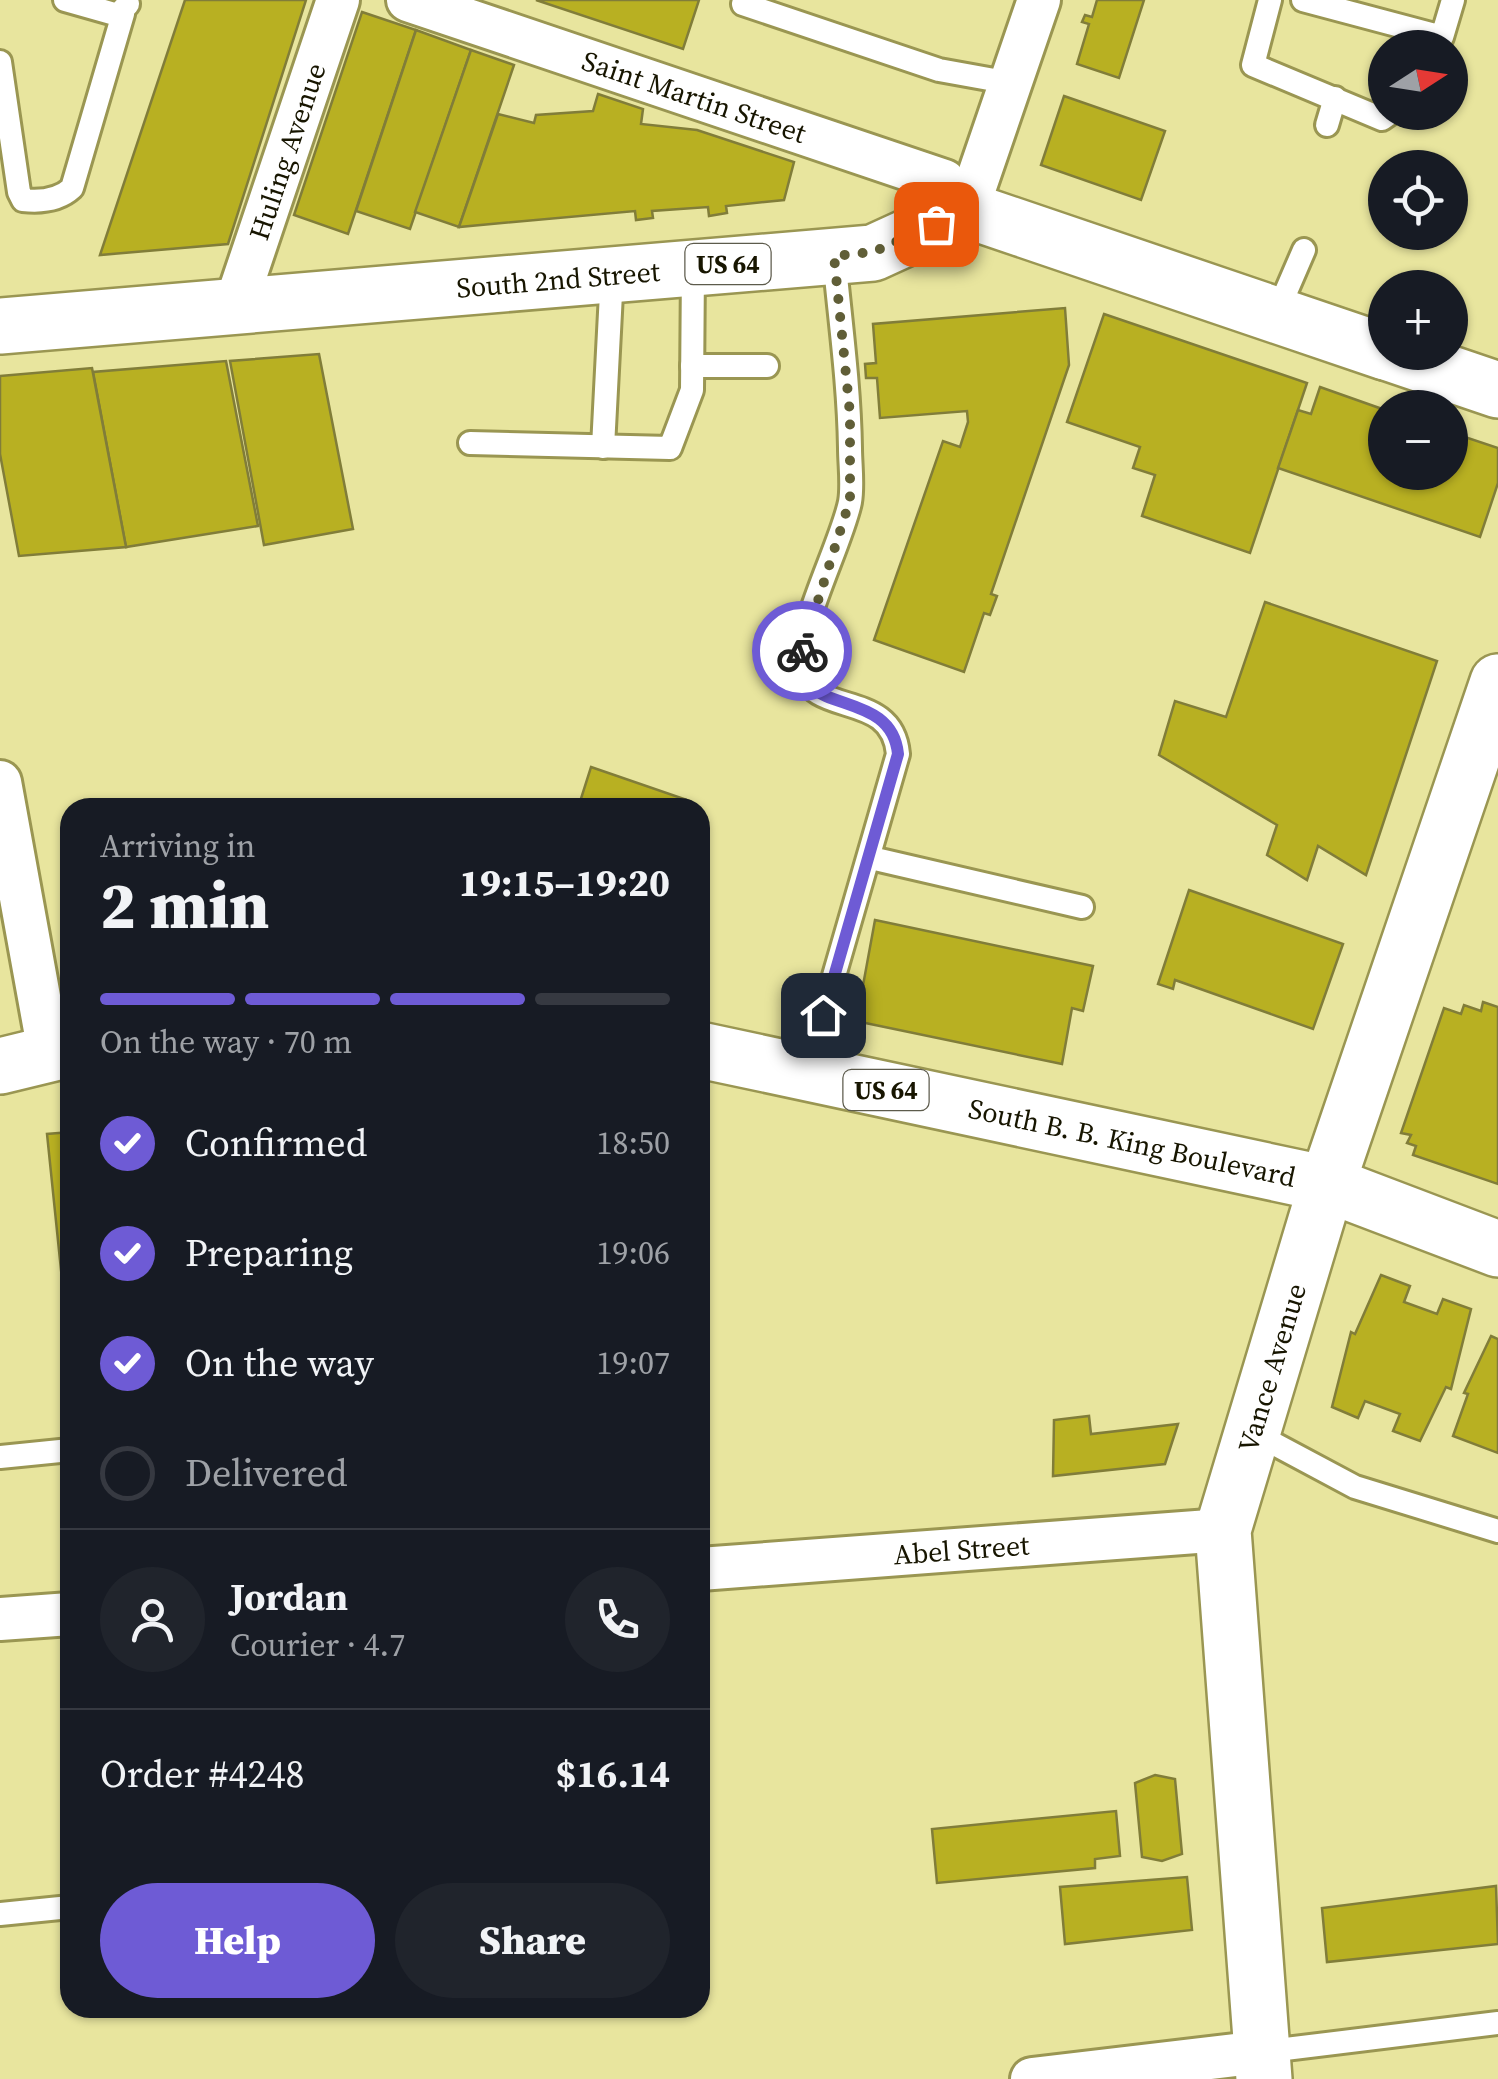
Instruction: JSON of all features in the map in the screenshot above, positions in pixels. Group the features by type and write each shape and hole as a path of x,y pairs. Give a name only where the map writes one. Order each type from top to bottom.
{"main road":[{"name":"South 2nd Street","path":"0,326 873,252 968,210"},
{"path":"968,210 1368,346"},
{"path":"1439,370 1498,390"},
{"name":"Vance Avenue","path":"1263,2066 1223,1530 1327,1184 1498,682"},
{"name":"South B. B. King Boulevard","path":"710,1052 1327,1184 1498,1249"}],"street":[{"name":"Huling Avenue","path":"236,303 338,0"},
{"name":"Saint Martin Street","path":"408,0 944,182 968,210"},
{"path":"968,210 1038,0"},
{"path":"0,782 30,1056"},
{"name":"Abel Street","path":"710,1569 1223,1530"},
{"path":"0,1619 60,1615"},
{"path":"1032,2079 1263,2066"}],"lane":[{"path":"0,62 23,200 40,202 66,194 72,188 126,7 66,0"},
{"path":"1270,0 1252,65 1368,113"},
{"path":"1303,0 1401,30"},
{"path":"1444,30 1453,0"},
{"path":"742,4 939,70 1010,83"},
{"path":"1327,124 1335,98"},
{"path":"1276,315 1304,250"},
{"path":"806,1072 894,780 896,737 884,718 812,690 802,674 801,658 850,500 850,414 834,256"},
{"path":"470,444 670,448 685,417 692,366 693,267"},
{"path":"604,447 612,274"},
{"path":"692,366 767,366"},
{"path":"870,858 1082,907"},
{"path":"1252,1432 1355,1487 1498,1531"},
{"path":"0,1457 60,1453"},
{"path":"0,1914 60,1909"},
{"path":"1263,2066 1498,2023"}],"building":[{"path":"185,0 306,0 228,244 100,255"},
{"path":"536,0 699,0 683,49"},
{"path":"1097,0 1144,0 1119,78 1077,64 1089,24 1082,22 1085,15 1092,17"},
{"path":"362,12 416,30 348,234 294,215"},
{"path":"416,30 471,50 410,229 356,211"},
{"path":"471,50 514,65 459,227 415,212"},
{"path":"598,94 643,109 641,124 697,130 794,162 784,200 726,206 727,213 709,216 708,207 652,211 653,218 636,220 635,211 459,227 498,114 534,123 536,115 593,111"},
{"path":"1064,96 1165,131 1141,200 1041,165"},
{"path":"1065,308 1069,365 991,594 997,596 990,615 984,613 964,672 874,640 943,441 960,447 968,422 967,411 880,418 877,378 866,378 865,364 876,363 873,324"},
{"path":"1104,314 1307,383 1250,553 1142,516 1155,475 1133,468 1140,447 1067,422"},
{"path":"319,354 353,529 264,545 230,361"},
{"path":"226,361 258,526 126,547 93,372"},
{"path":"92,368 126,547 19,556 0,454 0,376"},
{"path":"1320,387 1368,404 1368,490 1468,490 1468,438 1498,448 1498,483 1480,537 1278,468 1298,410 1311,414"},
{"path":"1265,602 1437,661 1366,875 1318,846 1307,880 1267,855 1277,825 1159,755 1175,701 1226,717"},
{"path":"591,767 681,798 581,798"},
{"path":"1189,890 1343,944 1313,1029 1175,980 1173,989 1158,984"},
{"path":"875,920 1093,966 1083,1011 1072,1008 1062,1064 851,1020 858,990 862,991"},
{"path":"1483,1002 1498,1007 1498,1184 1413,1155 1416,1146 1407,1143 1411,1135 1401,1133 1444,1008 1461,1014 1464,1005 1481,1011"},
{"path":"60,1133 60,1260 47,1134"},
{"path":"1381,1275 1410,1286 1404,1302 1437,1314 1443,1299 1471,1309 1451,1389 1446,1387 1420,1441 1393,1431 1400,1414 1365,1401 1358,1418 1332,1407 1351,1332 1355,1334"},
{"path":"1491,1336 1498,1339 1498,1453 1453,1436 1468,1394 1464,1393"},
{"path":"1089,1416 1091,1434 1178,1424 1165,1464 1053,1476 1054,1420"},
{"path":"1155,1775 1175,1779 1182,1854 1162,1861 1142,1857 1135,1783"},
{"path":"1116,1811 1120,1856 1095,1859 1095,1868 937,1883 932,1829"},
{"path":"1187,1877 1192,1930 1065,1944 1060,1887"},
{"path":"1496,1886 1498,1944 1327,1962 1322,1908"}],"way so far":[{"path":"802,651 850,500 850,414 834,256 873,252 936,224"}],"route":[{"path":"802,651 802,674 812,690 884,718 896,737 898,754 894,780 823,1015"}]}
